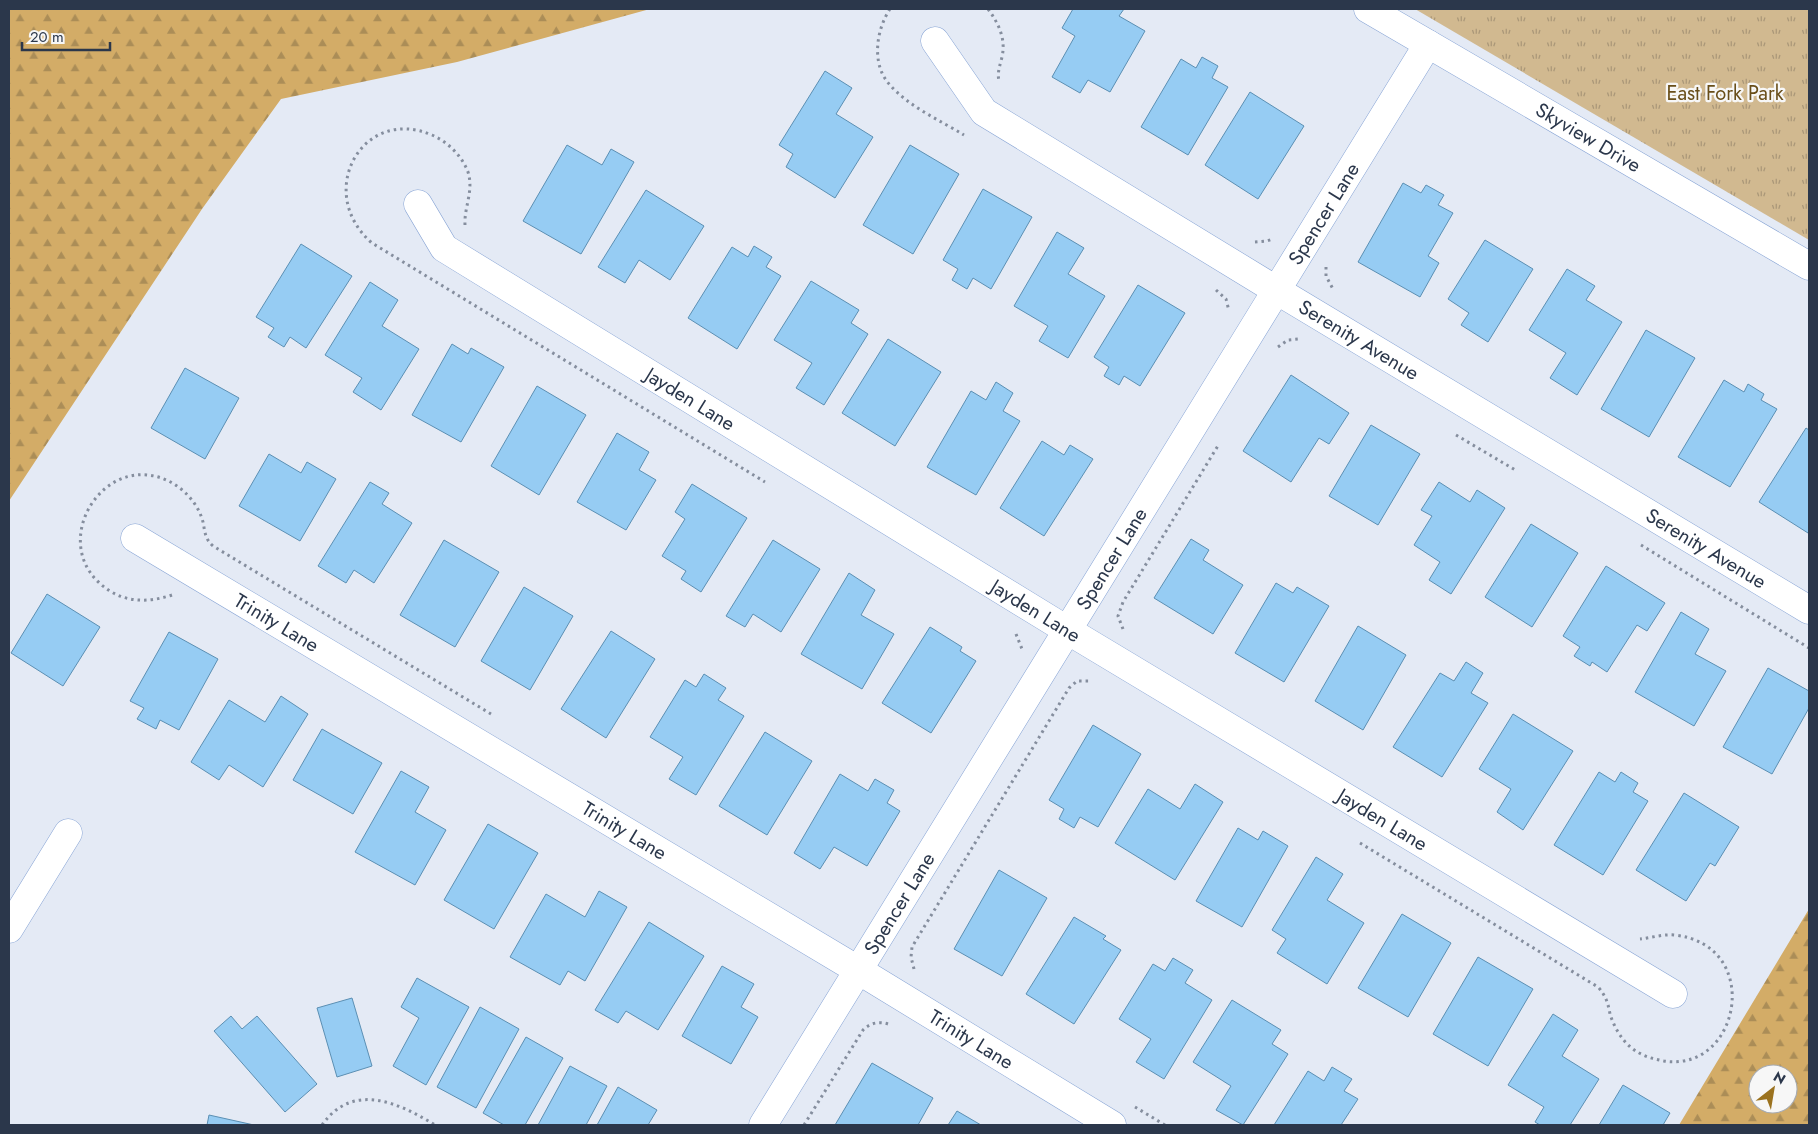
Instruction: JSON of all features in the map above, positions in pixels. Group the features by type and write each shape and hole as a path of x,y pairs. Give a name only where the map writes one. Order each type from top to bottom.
{"street":[{"name":"Skyview Drive","path":"1368,9 1809,266"},
{"name":"Serenity Avenue","path":"935,41 984,112 1809,610"},
{"name":"Spencer Lane","path":"763,1125 1428,44"},
{"name":"Jayden Lane","path":"418,204 444,248 1067,630 1673,994"},
{"name":"Trinity Lane","path":"135,538 858,970 1112,1125"},
{"path":"9,929 68,834"}],"path":[{"path":"890,9 880,29 878,42 880,65 889,84 904,98 971,139"},
{"path":"988,9 1001,30 1003,38 1002,58 998,76 1001,86"},
{"path":"468,231 464,217 469,205 468,173 460,156 444,141 418,130 397,130 385,132 376,137 357,153 351,163 346,181 347,202 353,222 359,231 372,243 772,486"},
{"path":"1248,239 1254,242 1267,242 1276,236"},
{"path":"1329,263 1326,271 1327,281 1338,294"},
{"path":"1215,289 1226,299 1229,314"},
{"path":"1276,349 1288,340 1304,341"},
{"path":"1449,430 1524,475"},
{"path":"1127,634 1118,616 1123,602 1220,442"},
{"path":"177,595 151,600 121,597 98,583 88,570 81,553 80,531 88,508 102,489 122,478 133,475 154,476 174,484 185,491 191,499 200,514 206,538 213,546 491,714"},
{"path":"1633,541 1809,648"},
{"path":"1011,630 1018,637 1022,653"},
{"path":"917,973 912,961 912,947 1069,688 1077,681 1082,680 1098,683"},
{"path":"1352,838 1598,987 1607,998 1610,1014 1617,1030 1623,1040 1634,1050 1649,1058 1669,1062 1687,1061 1702,1054 1721,1037 1730,1015 1733,989 1722,962 1706,946 1690,938 1672,935 1642,939 1633,938"},
{"path":"804,1125 867,1026 875,1023 890,1025"},
{"path":"322,1125 342,1107 370,1099 378,1099 402,1106 435,1125"},
{"path":"1132,1105 1165,1125"}],"green space":[{"path":"9,9 650,9 457,62 281,99 202,209 9,501"},
{"name":"East Fork Park","path":"1415,9 1809,9 1809,240"},
{"path":"1809,909 1809,1125 1679,1125"}],"building":[{"path":"1073,9 1124,9 1119,16 1145,31 1110,92 1088,80 1080,93 1052,77 1075,36 1062,28"},
{"path":"1202,57 1218,66 1212,78 1228,87 1188,155 1141,127 1181,59 1196,68"},
{"path":"825,71 852,88 836,114 873,137 835,198 786,167 793,154 779,145"},
{"path":"1250,92 1304,126 1258,199 1205,165"},
{"path":"567,145 602,165 611,149 634,162 581,254 523,221"},
{"path":"910,145 959,174 913,254 863,225"},
{"path":"1403,183 1421,193 1426,185 1444,195 1438,205 1453,213 1428,256 1439,263 1420,297 1358,262"},
{"path":"983,189 1032,217 991,289 973,278 967,289 952,280 958,269 943,260"},
{"path":"646,190 704,226 670,280 639,260 625,283 598,267"},
{"path":"1057,232 1084,248 1068,274 1105,296 1068,358 1039,341 1048,326 1014,306"},
{"path":"1485,240 1533,269 1488,342 1461,325 1469,313 1448,299"},
{"path":"301,244 352,276 306,348 290,337 284,347 268,337 274,328 256,317"},
{"path":"754,246 772,257 766,267 781,276 737,349 688,318 732,247 748,257"},
{"path":"1567,269 1595,286 1586,300 1622,322 1577,395 1550,378 1566,353 1529,330"},
{"path":"811,281 859,310 851,323 868,334 824,405 796,388 812,363 774,340"},
{"path":"370,282 398,300 382,326 419,349 381,410 353,392 362,378 325,355"},
{"path":"1138,285 1185,313 1140,386 1124,376 1119,385 1104,376 1109,367 1094,357"},
{"path":"1646,330 1695,358 1649,437 1601,409"},
{"path":"888,339 941,372 895,446 842,413"},
{"path":"452,344 468,354 471,348 504,367 461,442 412,415"},
{"path":"185,368 239,398 205,459 151,428"},
{"path":"1291,375 1349,413 1329,444 1319,438 1291,482 1243,451"},
{"path":"1724,380 1744,392 1748,384 1764,394 1761,400 1777,409 1730,487 1678,457"},
{"path":"996,382 1013,393 1003,411 1020,421 976,495 927,467 971,391 986,400"},
{"path":"537,386 586,415 539,495 491,466"},
{"path":"1371,425 1420,454 1378,525 1329,496"},
{"path":"1806,428 1809,430 1808,533 1759,502"},
{"path":"617,433 649,452 639,470 656,480 626,530 577,502"},
{"path":"1042,441 1064,455 1070,445 1093,459 1044,536 1000,508"},
{"path":"269,454 301,473 307,462 336,479 300,541 239,506"},
{"path":"370,482 389,493 382,504 412,523 374,583 354,570 346,583 318,566"},
{"path":"1439,482 1470,502 1477,490 1505,508 1451,594 1429,580 1440,562 1414,545 1432,516 1421,510"},
{"path":"692,484 747,518 701,592 681,579 686,571 662,556 685,519 675,512"},
{"path":"1531,524 1578,553 1532,627 1485,597"},
{"path":"1191,539 1209,550 1203,560 1243,585 1213,634 1154,598"},
{"path":"444,540 499,572 455,647 400,615"},
{"path":"773,540 820,569 781,632 753,614 745,627 726,616"},
{"path":"1606,566 1665,603 1647,631 1637,625 1607,672 1592,662 1590,666 1574,656 1580,647 1563,636"},
{"path":"849,573 875,590 861,615 894,634 862,689 801,654"},
{"path":"1276,583 1293,593 1297,587 1329,606 1284,682 1235,653"},
{"path":"524,587 573,616 530,690 481,661"},
{"path":"47,594 100,627 63,686 11,653"},
{"path":"1681,612 1709,629 1695,654 1726,671 1694,726 1635,692"},
{"path":"1358,626 1406,655 1363,730 1315,701"},
{"path":"930,627 962,647 960,651 976,661 931,733 882,703"},
{"path":"611,631 655,659 606,738 561,709"},
{"path":"169,632 218,659 179,730 160,720 156,729 137,719 144,708 130,701"},
{"path":"1466,662 1483,673 1471,693 1488,703 1442,777 1393,747 1440,673 1454,681"},
{"path":"1768,668 1809,691 1809,708 1772,774 1723,747"},
{"path":"704,674 726,688 718,700 744,716 696,795 669,779 683,757 650,737 685,680 696,687"},
{"path":"281,696 308,714 263,787 229,765 219,780 191,762 229,700 265,722"},
{"path":"1513,714 1573,751 1523,830 1497,812 1511,789 1479,769"},
{"path":"1093,725 1141,754 1098,827 1080,817 1074,828 1059,819 1064,809 1049,800"},
{"path":"322,729 382,763 353,814 293,780"},
{"path":"765,732 812,761 767,835 719,806"},
{"path":"401,771 429,787 415,812 446,830 415,885 355,852"},
{"path":"1599,772 1615,782 1621,772 1638,783 1633,792 1648,801 1603,875 1554,845"},
{"path":"840,774 868,791 875,779 894,790 887,803 900,811 867,866 834,847 820,869 794,853"},
{"path":"1195,784 1223,802 1175,880 1115,843 1148,789 1180,809"},
{"path":"1684,793 1739,827 1715,866 1710,863 1686,901 1636,870"},
{"path":"488,824 538,853 494,929 444,900"},
{"path":"1238,828 1258,840 1263,831 1288,846 1242,927 1196,901"},
{"path":"1316,857 1343,874 1327,900 1364,923 1327,984 1277,953 1286,939 1272,930"},
{"path":"999,870 1047,898 1002,976 954,949"},
{"path":"599,891 627,907 585,981 568,971 560,985 510,957 546,894 585,917"},
{"path":"1402,914 1451,943 1408,1017 1358,988"},
{"path":"1074,917 1106,936 1103,939 1121,950 1074,1024 1026,994"},
{"path":"649,922 704,956 658,1030 626,1011 618,1023 595,1010"},
{"path":"1478,957 1533,989 1488,1066 1433,1034"},
{"path":"1173,958 1193,970 1185,983 1212,1000 1164,1079 1136,1062 1151,1039 1119,1019 1153,964 1165,971"},
{"path":"722,966 754,984 741,1007 758,1017 731,1064 682,1036"},
{"path":"417,978 469,1007 426,1085 393,1066 419,1018 401,1007"},
{"path":"352,998 372,1066 337,1077 317,1008"},
{"path":"1232,1000 1281,1030 1272,1044 1288,1054 1243,1125 1216,1110 1231,1086 1193,1062"},
{"path":"480,1007 519,1029 476,1108 437,1087"},
{"path":"1553,1014 1578,1030 1562,1056 1599,1079 1570,1125 1540,1125 1535,1122 1544,1107 1508,1085"},
{"path":"231,1016 242,1029 257,1016 317,1084 285,1112 214,1031"},
{"path":"526,1037 563,1058 525,1125 504,1125 483,1113"},
{"path":"872,1063 933,1098 918,1125 835,1125"},
{"path":"570,1066 607,1086 586,1125 538,1125"},
{"path":"1332,1067 1352,1079 1344,1091 1358,1099 1341,1125 1274,1125 1308,1071 1324,1081"},
{"path":"1623,1085 1670,1113 1663,1125 1599,1125"},
{"path":"618,1087 657,1110 648,1125 597,1125"},
{"path":"957,1111 981,1125 948,1125"},
{"path":"209,1115 254,1125 207,1125"}]}
